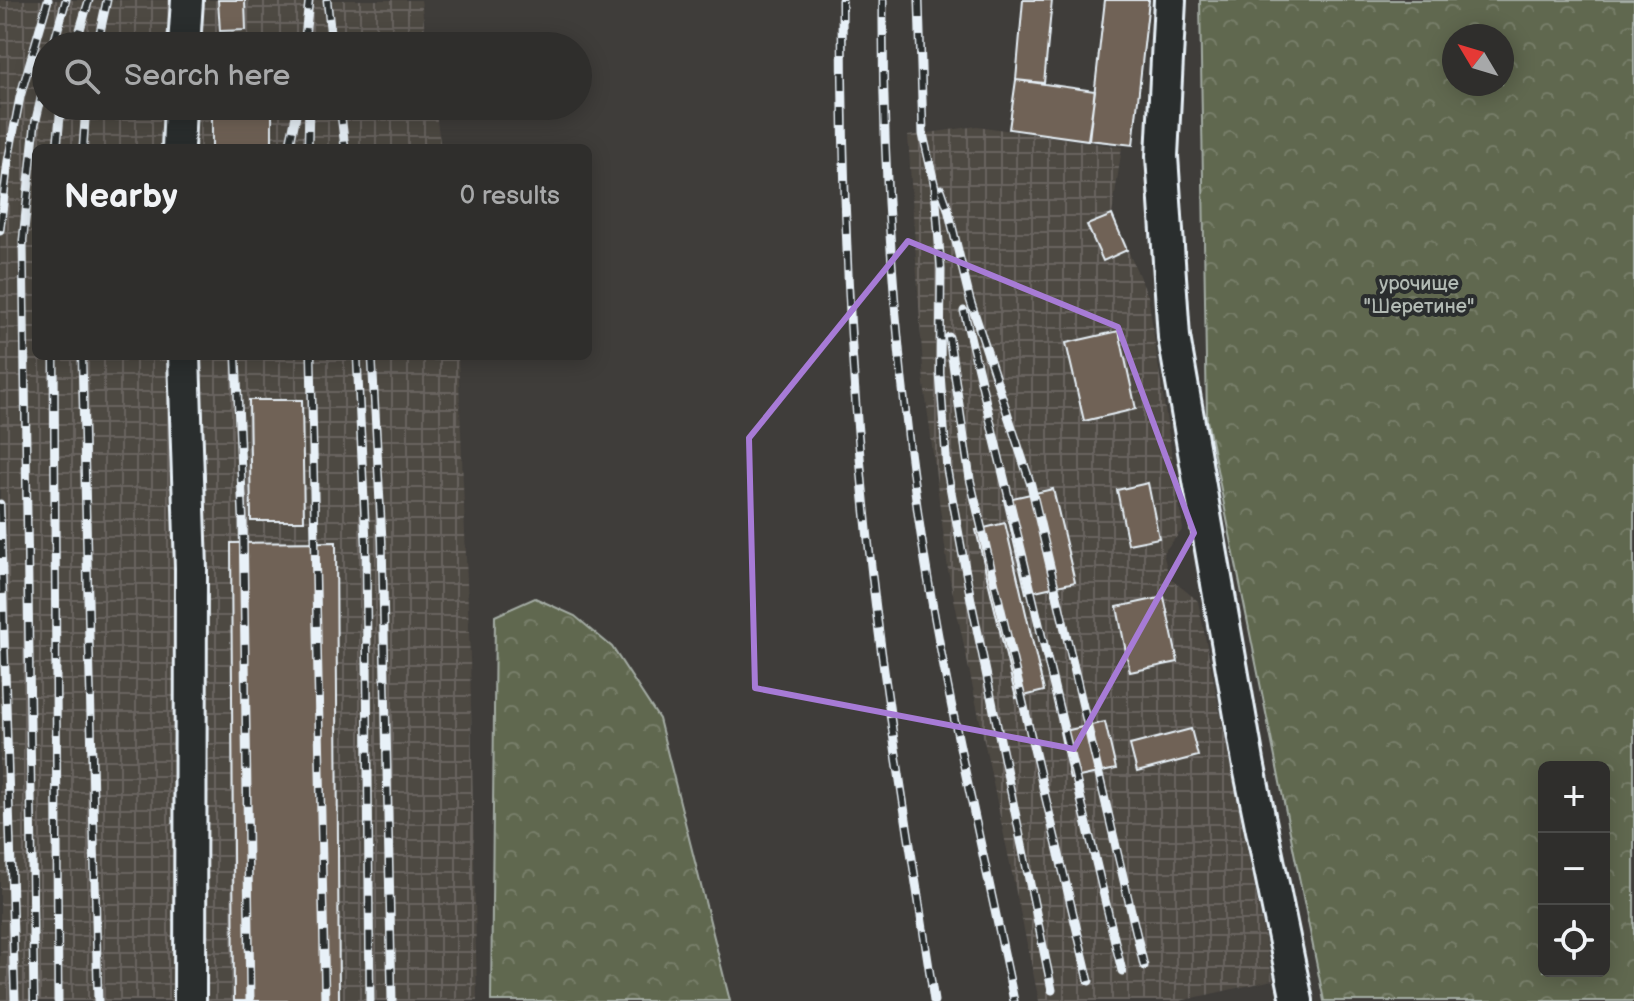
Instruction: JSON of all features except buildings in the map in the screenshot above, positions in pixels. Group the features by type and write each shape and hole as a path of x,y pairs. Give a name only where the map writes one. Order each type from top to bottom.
{"street":[{"path":"185,32 187,0"},
{"path":"1170,0 1162,156 1174,337 1249,767 1297,1001"},
{"path":"178,144 179,120"},
{"path":"184,360 191,568 190,1001"}],"highlighted area":[{"path":"908,241 1118,327 1194,533 1074,749 755,688 749,438"}],"shaded area":[{"path":"0,0 421,0 425,32 32,32 32,120 437,120 440,144 32,144 32,360 458,360 470,657 477,1001 0,1001"},
{"path":"977,126 1122,147 1112,215 1148,296 1183,529 1163,553 1169,577 1198,601 1273,980 1180,1001 1039,1001 948,570 924,384 908,136"}],"green space":[{"name":"урочище \"Шеретине\"","path":"1200,0 1634,0 1634,1001 1324,1001 1207,420"},
{"path":"535,598 575,616 612,647 659,719 730,1001 491,1001 495,616"}],"railway":[{"path":"39,32 48,0"},
{"path":"57,32 66,0"},
{"path":"79,32 89,0"},
{"path":"100,32 107,0"},
{"path":"306,32 309,0"},
{"path":"327,0 330,32"},
{"path":"842,0 848,279 863,488 884,668 934,1001"},
{"path":"883,0 885,128 892,257 918,514 950,697 1014,1001"},
{"path":"919,0 923,134 935,187 941,270 940,373 947,470 1052,990"},
{"path":"0,230 8,161 20,97 32,55"},
{"path":"33,144 36,120"},
{"path":"57,144 60,120"},
{"path":"83,144 85,120"},
{"path":"290,144 295,120"},
{"path":"308,144 309,120"},
{"path":"342,120 345,144"},
{"path":"32,153 23,240 34,1001"},
{"path":"941,189 970,300 1031,485 1144,966"},
{"path":"964,311 1122,971"},
{"path":"949,337 970,479 1089,981"},
{"path":"54,360 58,1001"},
{"path":"82,360 98,1001"},
{"path":"236,360 243,518 250,1001"},
{"path":"311,360 325,1001"},
{"path":"357,360 366,542 370,1001"},
{"path":"372,360 382,540 392,1001"},
{"path":"0,504 15,1001"}]}
